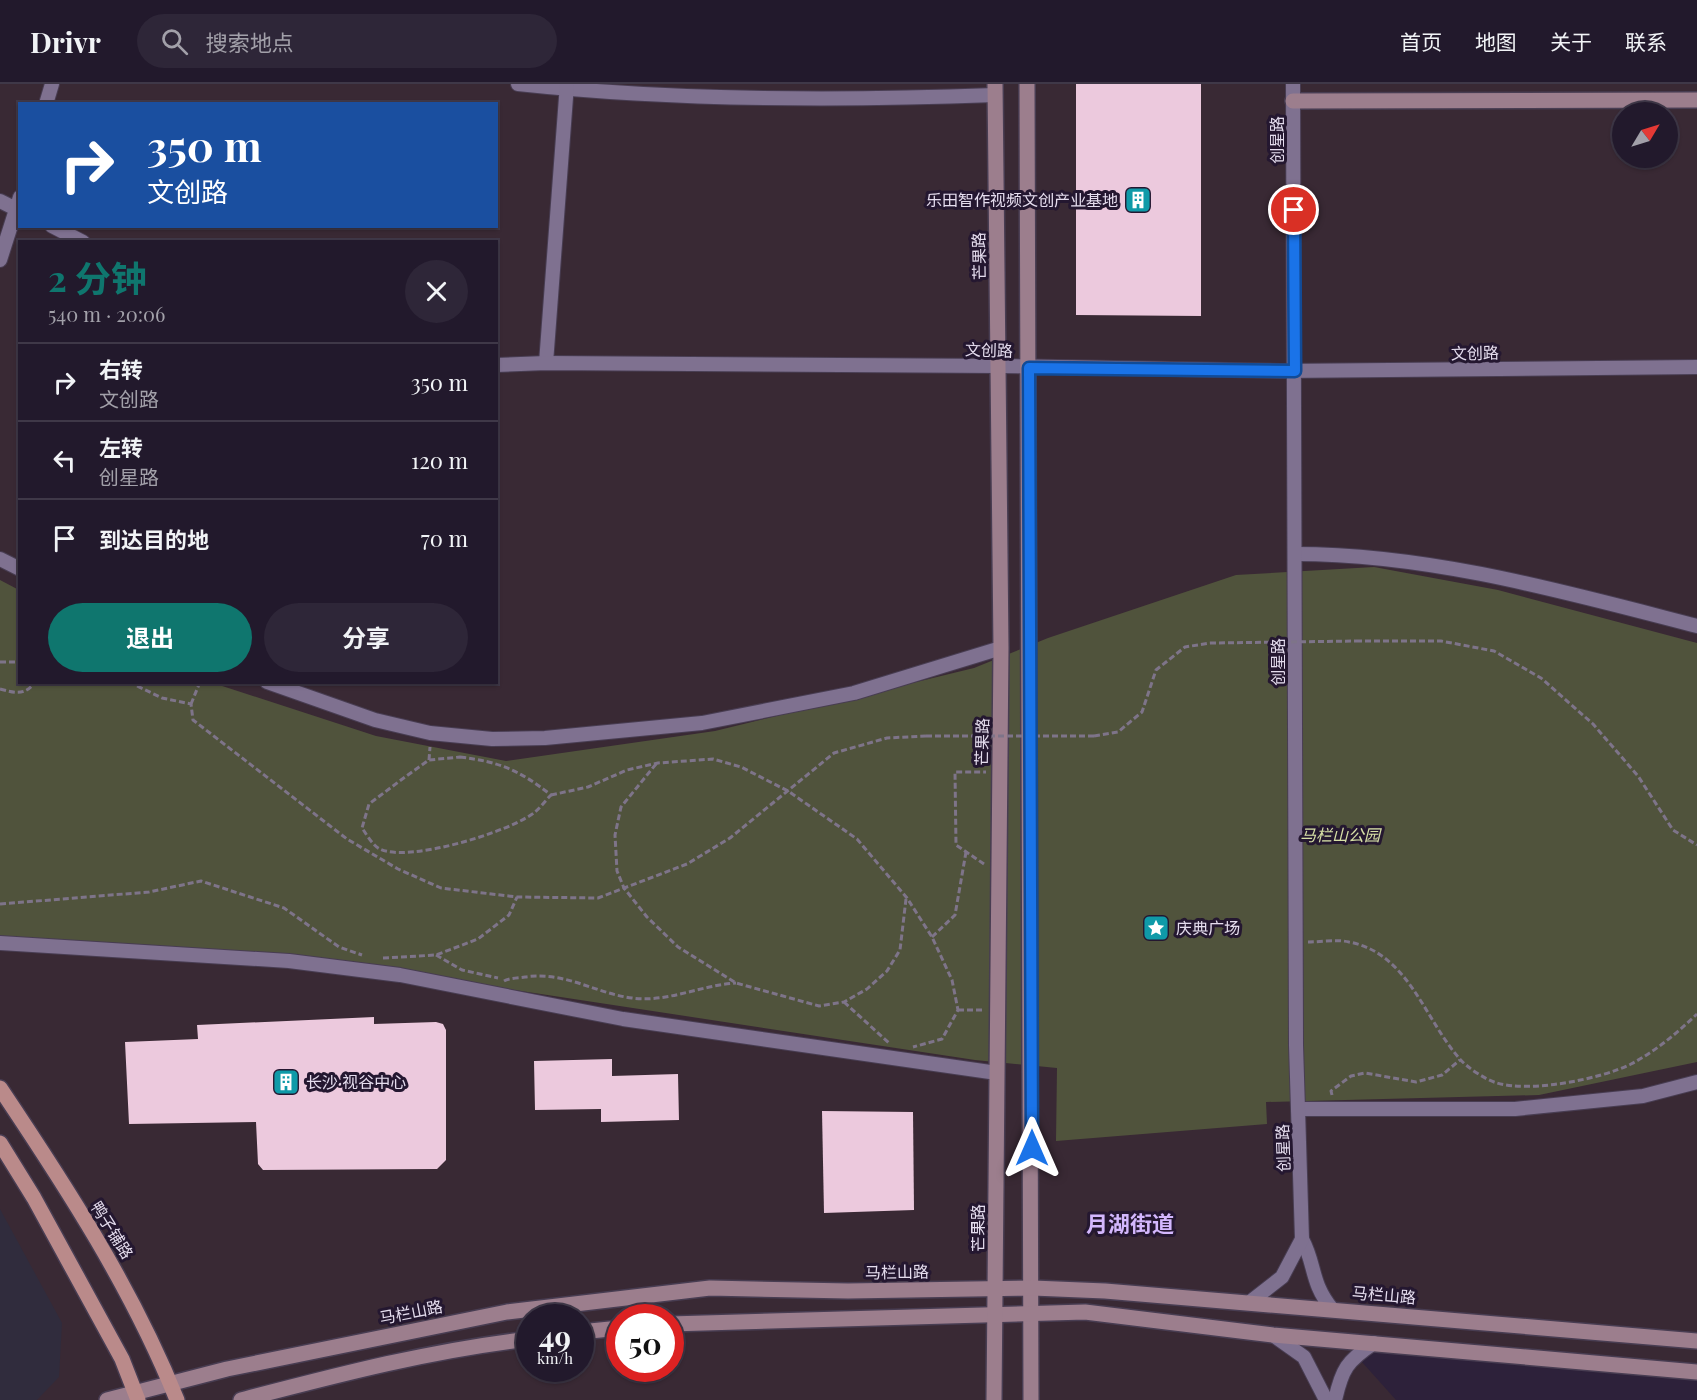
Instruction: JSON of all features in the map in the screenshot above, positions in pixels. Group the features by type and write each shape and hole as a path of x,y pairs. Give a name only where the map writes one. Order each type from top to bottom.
{"main road":[{"path":"1027,84 1033,1288 1031,1400"},
{"name":"芒果路","path":"994,1400 1001,648 995,90"},
{"path":"1293,101 1697,100"},
{"name":"鸭子铺路","path":"0,1088 122,1280 157,1349 177,1400"},
{"path":"0,1143 34,1198 122,1359 136,1396"},
{"name":"马栏山路","path":"107,1400 136,1396 171,1383 385,1335 507,1312 710,1288 848,1291 1033,1288 1250,1302 1697,1341"},
{"path":"684,1324 1085,1312 1272,1335 1697,1372"},
{"path":"241,1400 386,1363 482,1344 516,1340"}],"street":[{"path":"47,102 52,84"},
{"path":"518,84 794,97 995,90"},
{"name":"创星路","path":"1293,84 1298,1109 1302,1239"},
{"path":"546,363 567,86"},
{"path":"0,201 18,205 0,260"},
{"path":"56,228 79,240"},
{"name":"文创路","path":"498,365 546,363 998,366 1295,371 1697,367"},
{"path":"1295,554 1341,554 1380,558 1478,574 1554,589 1697,626"},
{"path":"0,559 18,568"},
{"path":"273,684 375,720 430,733 492,739 545,738 714,720 854,693 1001,648"},
{"path":"0,943 289,961 400,975 622,1019 997,1073"},
{"path":"1298,1109 1515,1109 1643,1096 1697,1082"},
{"path":"1250,1302 1282,1278 1302,1239"},
{"path":"1302,1239 1309,1254 1314,1280 1332,1309"},
{"path":"1272,1335 1304,1357 1326,1400"},
{"path":"1335,1400 1340,1377 1349,1361 1374,1343"}],"path":[{"path":"199,684 191,704 193,720 346,839 441,888 517,897 598,898 687,864 730,838 834,753 887,738 1094,736 1118,732 1142,712 1156,670 1185,647 1210,643 1441,641 1494,651 1541,678 1593,724 1638,776 1673,830 1697,845"},
{"path":"0,662 18,662"},
{"path":"0,688 18,694 29,690 34,684"},
{"path":"133,684 162,698 191,704"},
{"path":"551,795 527,777 490,761 460,757 429,760 369,804 362,828 378,849 398,855 449,845 501,830 534,813 551,795 588,787 627,770 658,763 713,759 741,767 788,791 857,839 907,898 932,937 952,980 958,1010 942,1039 912,1047"},
{"path":"658,763 621,807 615,835 617,871 624,888 647,917 678,946 736,983 819,1006 844,1002 867,989 887,971 900,950 907,898"},
{"path":"999,771 955,772 956,845 999,874"},
{"path":"374,855 378,849"},
{"path":"932,937 955,915 966,852"},
{"path":"0,904 149,892 201,881 284,908 339,947 372,958 436,955 478,939 509,915 517,897"},
{"path":"1297,942 1349,942 1380,954 1405,976 1460,1060 1496,1083 1575,1082 1631,1064 1670,1039 1697,1014"},
{"path":"436,955 462,970 504,980 544,974 567,978 632,998 656,999 711,985 736,983"},
{"path":"503,995 504,980"},
{"path":"844,1002 889,1043 900,1045"},
{"path":"958,1010 998,1009"},
{"path":"1336,1108 1331,1091 1351,1077 1365,1073 1416,1082 1442,1075 1460,1060"}],"shaded area":[{"path":"0,84 1697,84 1697,1366 1336,1333 1396,1400 0,1400"},
{"path":"0,1209 62,1323 59,1377 37,1400 0,1400"}],"green space":[{"name":"马栏山公园","path":"1374,567 1498,590 1697,643 1697,1062 1539,1095 1266,1102 1267,1124 1056,1141 1057,1068 975,1060 343,964 151,945 0,936 0,580 18,589 18,684 216,684 376,736 506,761 715,731 974,668 1048,638 1236,575"}],"building":[{"name":"乐田智作视频文创产业基地","path":"1076,84 1201,84 1201,316 1076,315"},
{"name":"长沙·视谷中心","path":"374,1017 374,1024 436,1022 443,1024 446,1030 446,1160 437,1169 263,1170 258,1164 256,1122 129,1124 125,1042 198,1039 197,1025"},
{"path":"612,1059 612,1076 678,1074 679,1120 601,1122 601,1109 535,1110 534,1061"},
{"path":"822,1111 913,1112 914,1210 824,1213"}],"place":[{"name":"乐田智作视频文创产业基地","path":"1138,200"},
{"name":"庆典广场","path":"1156,928"},
{"name":"长沙·视谷中心","path":"286,1082"}],"district":[{"name":"月湖街道","path":"1130,1224"}],"route":[{"path":"1032,1148 1029,368 1295,371 1294,210"}]}
